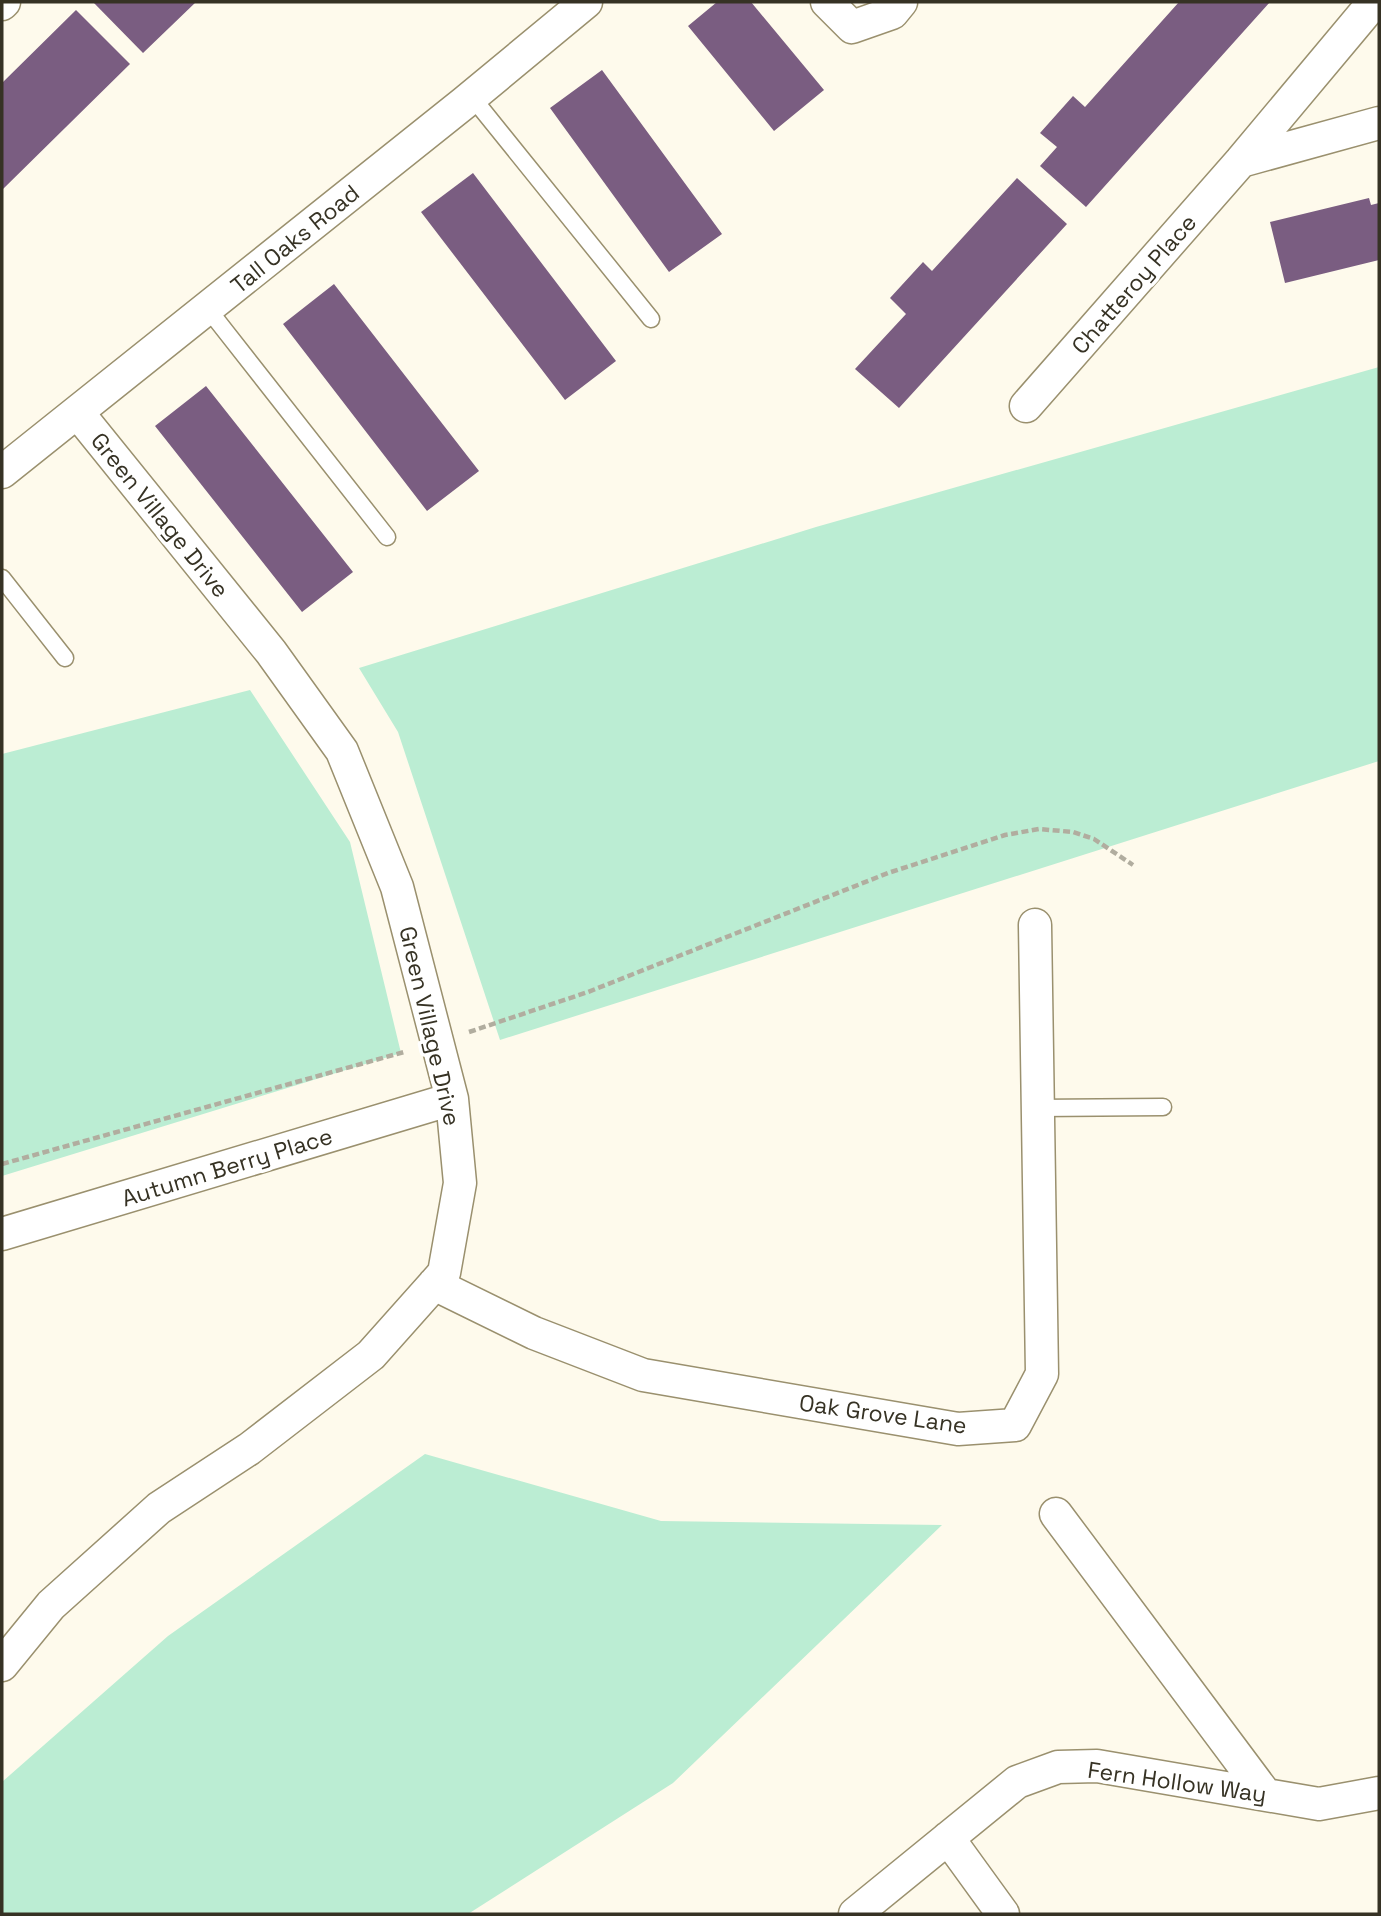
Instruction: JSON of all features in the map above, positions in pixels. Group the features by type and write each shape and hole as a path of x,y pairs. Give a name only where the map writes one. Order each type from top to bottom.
{"street":[{"name":"Tall Oaks Road","path":"2,472 472,97 586,2"},
{"path":"827,2 852,27 892,13 901,2"},
{"name":"Chatteroy Place","path":"1026,406 1241,161 1374,2"},
{"path":"1241,161 1379,123"},
{"name":"Green Village Drive","path":"2,1665 51,1605 159,1508 248,1449 372,1355 444,1273 460,1183 452,1099 397,887 342,751 271,652 78,413"},
{"name":"Oak Grove Lane","path":"434,1284 534,1334 643,1375 958,1429 1015,1425 1042,1374 1035,925"},
{"name":"Autumn Berry Place","path":"2,1234 452,1099"},
{"path":"1056,1514 1265,1794"},
{"name":"Fern Hollow Way","path":"855,1914 1017,1782 1058,1768 1097,1766 1319,1804 1379,1795"},
{"path":"948,1838 1003,1914"}],"lane":[{"path":"472,97 651,318"},
{"path":"208,309 387,537"},
{"path":"2,578 65,658"},
{"path":"1036,1108 1163,1107"}],"path":[{"path":"2,1164 362,1062 438,1045 504,1018 601,987 888,873 1005,835 1040,829 1073,832 1094,839 1133,865"}],"green space":[{"path":"1379,367 1379,761 500,1040 398,732 359,668 816,527"},
{"path":"250,690 350,842 401,1053 2,1176 2,754"},
{"path":"425,1454 661,1521 942,1525 673,1783 468,1914 2,1914 2,1782 168,1636"}],"building":[{"path":"93,2 196,2 143,53"},
{"path":"717,2 751,2 824,90 774,131 688,26"},
{"path":"1179,2 1270,2 1086,207 1040,166 1057,147 1040,133 1073,96 1085,107"},
{"path":"76,10 130,64 2,190 2,83"},
{"path":"602,70 722,234 669,272 550,108"},
{"path":"473,173 616,361 565,400 421,212"},
{"path":"1017,178 1067,224 899,408 855,369 906,314 890,298 923,262 932,271"},
{"path":"1369,198 1371,205 1379,203 1379,260 1285,283 1270,222"},
{"path":"334,284 479,471 427,511 283,324"},
{"path":"206,386 353,572 302,612 155,426"}]}
